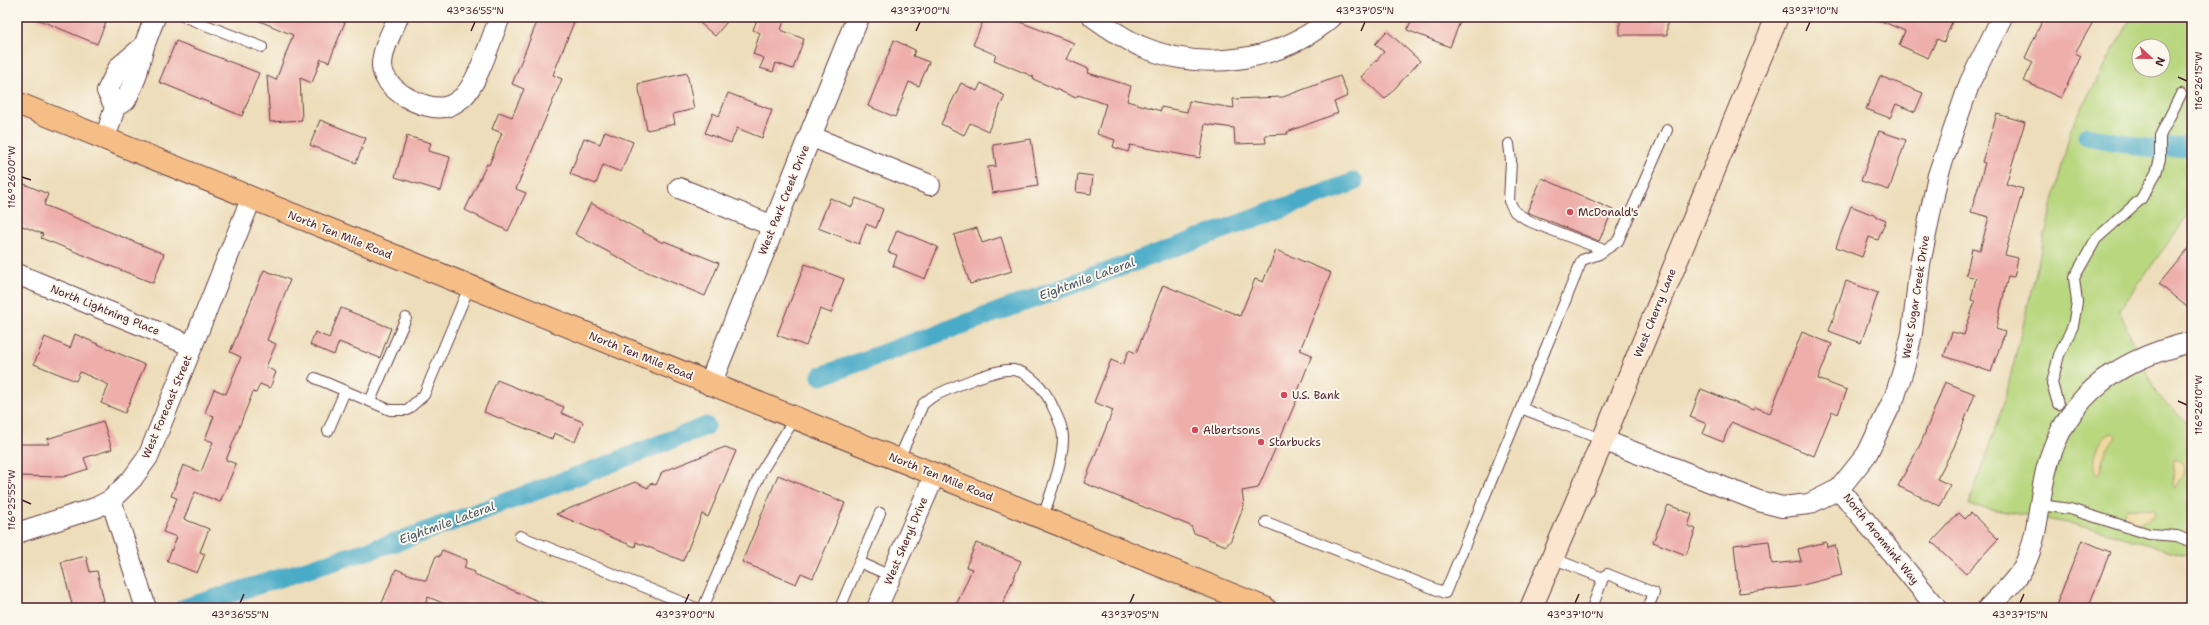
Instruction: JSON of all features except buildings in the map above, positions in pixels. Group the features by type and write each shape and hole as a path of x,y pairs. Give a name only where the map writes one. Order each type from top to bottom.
{"main road":[{"name":"West Cherry Lane","path":"1531,608 1603,440 1777,17"},
{"name":"North Ten Mile Road","path":"17,103 251,199 899,459 1265,608"}],"street":[{"path":"105,139 115,107 126,100 136,77 144,46 155,17"},
{"path":"398,17 384,51 382,66 386,78 401,95 432,107 445,108 453,104 472,86 500,17"},
{"name":"West Park Creek Drive","path":"710,384 858,17"},
{"path":"1093,17 1121,36 1162,54 1206,61 1250,57 1293,43 1332,17"},
{"name":"West Sugar Creek Drive","path":"1603,440 1759,501 1782,507 1809,504 1839,490 1867,454 1895,396 1905,364 1912,333 1920,264 1938,176 1970,82 2002,17"},
{"path":"810,136 930,185"},
{"path":"679,188 773,226"},
{"name":"West Forecast Street","path":"17,533 95,508 111,500 132,479 148,457 251,199"},
{"name":"North Lightning Place","path":"17,274 192,346"},
{"path":"1988,608 2024,566 2037,528 2043,484 2056,440 2066,422 2088,394 2108,376 2125,365 2165,348 2192,342"},
{"name":"West Sheryl Drive","path":"877,608 935,474"},
{"name":"North Aronmink Way","path":"1839,490 1937,608"},
{"path":"111,500 146,608"}],"lane":[{"path":"185,17 262,47"},
{"path":"2058,404 2052,383 2059,355 2073,326 2077,302 2074,278 2096,240 2141,199 2156,173 2160,159 2160,136 2181,94"},
{"path":"1266,522 1445,593 1582,260 1604,250 1618,241 1667,130"},
{"path":"1508,144 1511,161 1510,201 1515,212 1531,222 1604,250"},
{"path":"315,378 390,410 407,410 424,395 469,287"},
{"path":"370,401 406,318"},
{"path":"899,459 923,404 932,397 998,372 1013,370 1028,377 1038,385 1048,398 1057,417 1063,436 1062,454 1043,518"},
{"path":"328,431 345,391"},
{"path":"1521,408 1603,440"},
{"path":"703,608 761,472 795,418"},
{"path":"2040,505 2070,508 2149,534 2177,536 2192,542"},
{"path":"840,608 880,513"},
{"path":"520,536 696,608"},
{"path":"1552,558 1603,578"},
{"path":"859,562 891,576"},
{"path":"1592,608 1603,578 1607,574 1654,593 1648,608"}],"green space":[{"path":"2131,17 2192,17 2192,210 2119,310 2157,395 2192,427 2192,557 2084,526 1969,505 2005,399 2071,128"}],"sand":[{"path":"2112,433 2116,437 2106,449 2101,471 2098,476 2095,464 2096,452 2102,440"},
{"path":"2174,459 2183,462 2184,465 2182,476 2175,488 2173,487"},
{"path":"2127,508 2154,510 2155,515 2143,522 2130,522 2123,516"}],"waterway":[{"name":"Eightmile Lateral","path":"2087,136 2152,149 2192,146"},
{"name":"Eightmile Lateral","path":"821,376 1354,182"},
{"name":"Eightmile Lateral","path":"184,608 399,541 599,468 706,426"}],"place":[{"name":"McDonald's","path":"1570,212"},
{"name":"U.S. Bank","path":"1284,395"},
{"name":"Albertsons","path":"1195,430"},
{"name":"Starbucks","path":"1261,442"}]}
